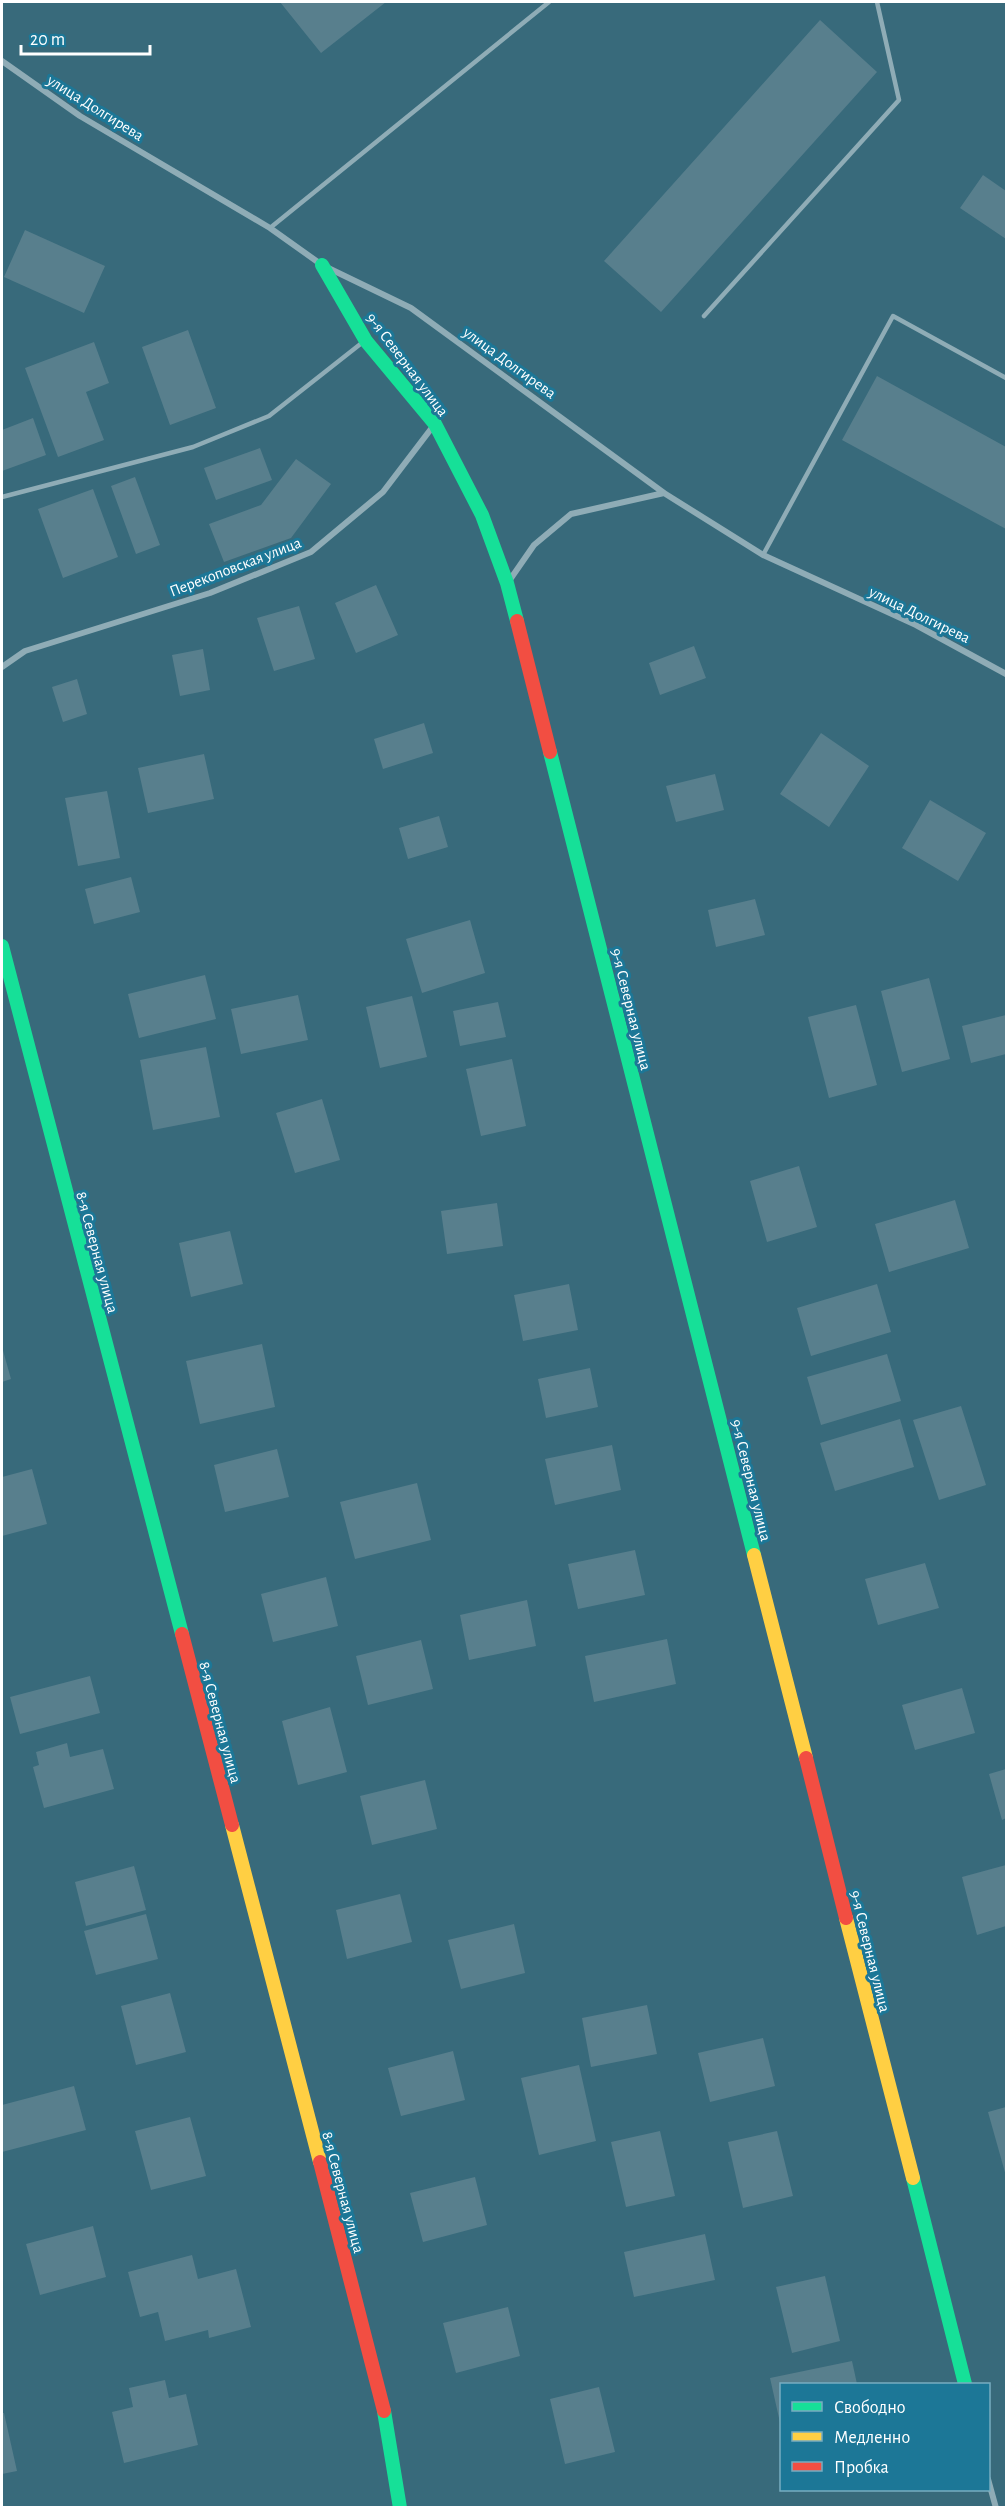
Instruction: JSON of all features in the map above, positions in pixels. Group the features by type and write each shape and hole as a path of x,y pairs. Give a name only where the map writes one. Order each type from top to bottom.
{"street":[{"name":"улица Долгирева","path":"2,62 80,116 270,228 322,265 411,308 664,493 763,555 916,625 1006,674"},
{"name":"9-я Северная улица","path":"322,265 366,340 435,424 482,515 507,584 964,2383"},
{"name":"Перекоповская улица","path":"2,668 25,651 210,592 311,552 383,492 435,424"},
{"path":"507,584 534,545 571,514 664,493"},
{"name":"8-я Северная улица","path":"2,946 382,2405 400,2508"},
{"path":"990,2486 996,2508"}],"lane":[{"path":"270,228 549,2"},
{"path":"704,316 899,100 877,2"},
{"path":"763,555 893,316 1006,378"},
{"path":"2,497 193,447 269,416 366,340"}],"building":[{"path":"280,2 386,2 321,53"},
{"path":"820,20 877,72 661,312 604,261"},
{"path":"983,175 1006,191 1006,239 960,208"},
{"path":"25,230 105,266 84,313 4,277"},
{"path":"188,330 216,408 170,425 142,347"},
{"path":"94,342 109,383 86,392 104,440 58,457 25,368"},
{"path":"877,376 1006,447 1006,529 842,440"},
{"path":"33,418 46,455 2,471 2,430"},
{"path":"260,448 272,480 216,500 204,468"},
{"path":"296,459 331,484 291,538 224,562 209,524 261,505"},
{"path":"135,477 160,545 136,554 111,486"},
{"path":"93,489 118,557 63,578 38,509"},
{"path":"376,585 398,635 356,653 335,603"},
{"path":"299,606 315,659 274,671 257,618"},
{"path":"694,646 706,678 660,695 649,663"},
{"path":"203,649 210,690 180,696 172,655"},
{"path":"77,679 87,714 63,722 52,687"},
{"path":"424,723 433,753 383,769 374,739"},
{"path":"821,733 869,766 829,827 780,794"},
{"path":"204,754 214,799 148,813 138,768"},
{"path":"715,774 724,810 676,822 666,786"},
{"path":"107,791 120,858 78,866 65,798"},
{"path":"930,800 986,833 958,881 902,848"},
{"path":"439,816 448,847 408,859 399,828"},
{"path":"131,877 140,912 94,924 85,889"},
{"path":"755,899 765,935 716,947 708,910"},
{"path":"470,920 485,973 422,993 406,939"},
{"path":"205,975 216,1019 139,1038 128,994"},
{"path":"929,978 950,1059 902,1072 881,991"},
{"path":"298,995 308,1040 241,1054 231,1009"},
{"path":"412,996 427,1057 380,1068 366,1007"},
{"path":"498,1002 506,1037 460,1046 453,1011"},
{"path":"856,1005 877,1085 829,1098 808,1017"},
{"path":"1006,1015 1006,1054 971,1063 962,1026"},
{"path":"206,1047 220,1117 153,1130 140,1060"},
{"path":"512,1059 526,1126 481,1136 466,1069"},
{"path":"322,1099 340,1160 295,1173 276,1113"},
{"path":"799,1166 817,1227 767,1242 750,1181"},
{"path":"955,1200 969,1248 889,1272 875,1224"},
{"path":"497,1203 503,1246 447,1254 441,1211"},
{"path":"230,1231 243,1284 191,1297 179,1243"},
{"path":"569,1284 578,1330 523,1341 514,1295"},
{"path":"877,1284 891,1332 811,1356 797,1308"},
{"path":"262,1344 275,1407 200,1424 186,1361"},
{"path":"2,1347 11,1379 2,1382"},
{"path":"887,1354 901,1401 821,1425 807,1377"},
{"path":"590,1368 598,1407 546,1418 538,1379"},
{"path":"961,1406 986,1485 939,1500 913,1420"},
{"path":"900,1419 914,1467 835,1491 820,1443"},
{"path":"612,1445 621,1490 555,1505 545,1459"},
{"path":"277,1449 289,1497 225,1512 214,1465"},
{"path":"32,1469 47,1524 2,1536 2,1477"},
{"path":"417,1483 431,1540 355,1559 340,1502"},
{"path":"635,1550 645,1595 578,1609 568,1564"},
{"path":"925,1563 939,1608 878,1625 865,1579"},
{"path":"326,1577 338,1626 273,1642 261,1594"},
{"path":"527,1600 536,1646 469,1660 460,1615"},
{"path":"667,1639 676,1684 594,1702 585,1656"},
{"path":"421,1640 433,1689 368,1705 356,1656"},
{"path":"90,1676 100,1713 20,1734 10,1697"},
{"path":"962,1688 975,1733 915,1750 902,1705"},
{"path":"330,1707 347,1772 298,1785 282,1721"},
{"path":"67,1743 70,1757 103,1749 114,1789 44,1808 33,1767 39,1765 36,1752"},
{"path":"1006,1769 1006,1818 1002,1820 989,1774"},
{"path":"425,1780 437,1829 372,1845 360,1796"},
{"path":"1006,1865 1006,1926 977,1935 962,1877"},
{"path":"134,1866 146,1910 86,1926 75,1882"},
{"path":"400,1894 412,1942 347,1959 336,1910"},
{"path":"146,1914 158,1959 96,1975 84,1931"},
{"path":"514,1924 525,1973 461,1989 448,1940"},
{"path":"170,1993 186,2052 136,2065 121,2006"},
{"path":"647,2005 657,2054 591,2067 582,2018"},
{"path":"763,2038 775,2086 710,2102 698,2053"},
{"path":"453,2051 465,2100 401,2116 388,2068"},
{"path":"579,2065 596,2141 539,2155 521,2078"},
{"path":"74,2086 86,2130 2,2152 2,2105"},
{"path":"1006,2107 1006,2176 988,2112"},
{"path":"190,2117 206,2176 151,2190 135,2131"},
{"path":"660,2131 675,2196 626,2207 611,2142"},
{"path":"777,2131 793,2196 743,2208 728,2142"},
{"path":"475,2177 487,2225 423,2242 410,2193"},
{"path":"93,2226 106,2277 40,2295 26,2244"},
{"path":"705,2234 715,2280 634,2297 624,2252"},
{"path":"192,2255 198,2279 236,2269 251,2327 209,2338 208,2330 165,2341 158,2312 140,2317 128,2272"},
{"path":"825,2276 840,2341 792,2353 776,2287"},
{"path":"508,2307 520,2356 456,2373 443,2323"},
{"path":"852,2361 857,2383 780,2383 780,2423 770,2378"},
{"path":"165,2380 169,2398 186,2394 198,2445 124,2463 112,2412 133,2407 129,2388"},
{"path":"599,2387 615,2452 565,2464 550,2399"},
{"path":"2,2413 4,2413 17,2471 2,2474"}],"traffic: fast":[{"path":"322,265 366,341 435,424 482,515 507,583 517,621"},
{"path":"550,752 754,1555"},
{"path":"2,946 182,1634"},
{"path":"913,2178 965,2383"},
{"path":"384,2411 400,2508"}],"traffic: slow":[{"path":"754,1555 806,1758"},
{"path":"232,1825 320,2162"},
{"path":"846,1918 913,2178"}],"traffic: jam":[{"path":"517,621 550,752"},
{"path":"182,1634 232,1825"},
{"path":"806,1758 846,1918"},
{"path":"320,2162 384,2411"}]}
